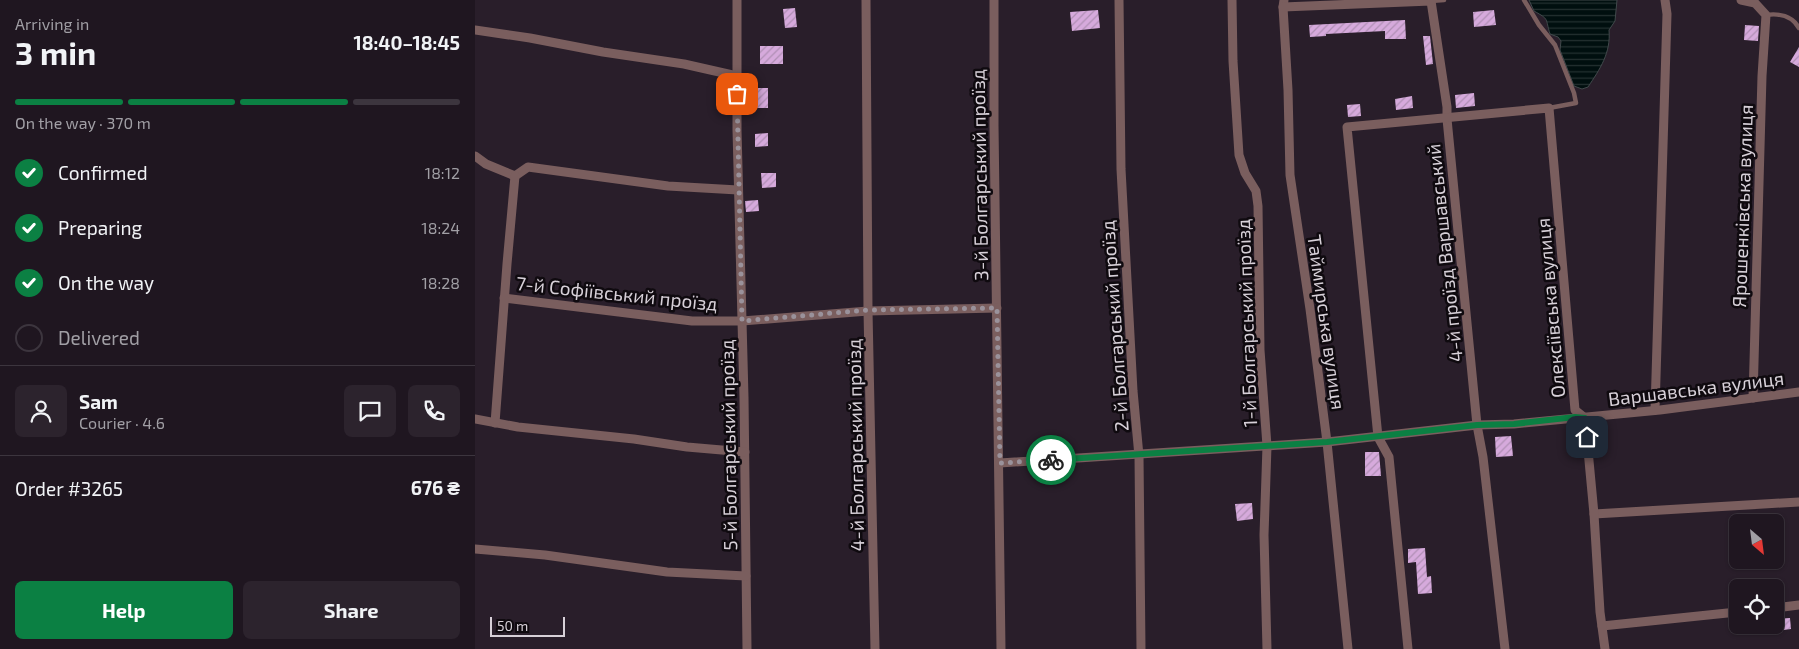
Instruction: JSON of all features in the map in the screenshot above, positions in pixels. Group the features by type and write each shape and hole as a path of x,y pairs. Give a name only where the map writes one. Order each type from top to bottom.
{"street":[{"name":"5-й Болгарський проїзд","path":"737,0 738,190 745,452 747,649"},
{"name":"4-й Болгарський проїзд","path":"866,0 868,310 875,649"},
{"name":"3-й Болгарський проїзд","path":"994,0 1001,649"},
{"name":"2-й Болгарський проїзд","path":"1119,0 1121,169 1133,391 1139,456 1141,649"},
{"name":"1-й Болгарський проїзд","path":"1232,0 1233,60 1239,155 1245,173 1256,191 1258,206 1260,350 1267,446 1264,535 1267,649"},
{"path":"1655,410 1667,14 1665,0"},
{"path":"1741,0 1755,3 1766,15"},
{"path":"1283,4 1431,1"},
{"name":"4-й проїзд Варшавський","path":"1431,1 1447,107 1477,425 1483,457 1505,649"},
{"name":"Таймирська вулиця","path":"1283,4 1290,175 1327,442 1347,649"},
{"name":"Ярошенківська вулиця","path":"1753,398 1762,76 1766,15"},
{"path":"475,30 684,64 737,76"},
{"path":"1408,649 1389,457 1378,437 1347,127 1549,108"},
{"name":"Олексіївська вулиця","path":"1549,108 1575,410 1585,418 1594,514 1600,612 1605,649"},
{"path":"475,156 486,164 515,176"},
{"path":"515,176 528,167 669,186 738,190"},
{"path":"495,422 515,176"},
{"name":"7-й Софіївський проїзд","path":"504,298 692,320 742,321 868,310 997,308"},
{"name":"Варшавська вулиця","path":"1000,463 1139,456 1327,442 1477,425 1514,424 1575,417 1585,418 1799,392"},
{"path":"475,419 518,427 745,452"},
{"path":"1594,514 1799,502"},
{"path":"475,549 545,555 667,572 746,576"},
{"path":"1784,607 1799,605"},
{"path":"1602,626 1729,613"}],"lane":[{"path":"1431,1 1444,0"},
{"path":"1524,0 1539,25 1555,46 1574,93 1576,103 1549,108"},
{"path":"1766,15 1781,14 1796,23 1799,28"}],"shaded area":[{"path":"1529,0 1617,0 1615,21 1609,30 1606,53 1588,87 1582,89 1574,86 1560,50 1561,41 1558,37 1550,34 1546,20 1534,11"}],"building":[{"path":"795,8 797,27 785,28 783,9"},
{"path":"1098,10 1100,28 1072,31 1070,12"},
{"path":"1494,10 1496,25 1474,27 1473,12"},
{"path":"1405,20 1406,39 1385,39 1385,31 1326,34 1326,36 1310,37 1309,25"},
{"path":"1745,25 1759,26 1758,41 1744,40"},
{"path":"1423,36 1430,36 1433,64 1426,65"},
{"path":"760,46 783,46 783,64 760,64"},
{"path":"1799,47 1799,67 1790,62"},
{"path":"752,88 768,88 768,108 752,108"},
{"path":"1474,93 1475,106 1456,108 1455,95"},
{"path":"1412,96 1413,108 1396,110 1395,99"},
{"path":"1360,104 1361,116 1348,117 1347,105"},
{"path":"768,133 768,146 755,147 755,134"},
{"path":"761,173 776,173 776,187 762,188"},
{"path":"758,200 759,211 746,212 745,201"},
{"path":"1455,289 1456,301 1446,302 1445,290"},
{"path":"1511,436 1513,456 1496,457 1495,437"},
{"path":"1365,452 1379,452 1381,476 1365,476"},
{"path":"1252,503 1253,519 1237,521 1235,504"},
{"path":"1425,548 1427,577 1431,576 1432,593 1418,594 1416,562 1408,563 1408,549"},
{"path":"1784,618 1790,618 1791,629 1784,630"}],"way so far":[{"path":"737,94 742,321 868,310 997,308 1000,463 1051,460"}],"route":[{"path":"1051,460 1139,456 1327,442 1477,425 1514,424 1575,417 1585,418 1587,437"}]}
